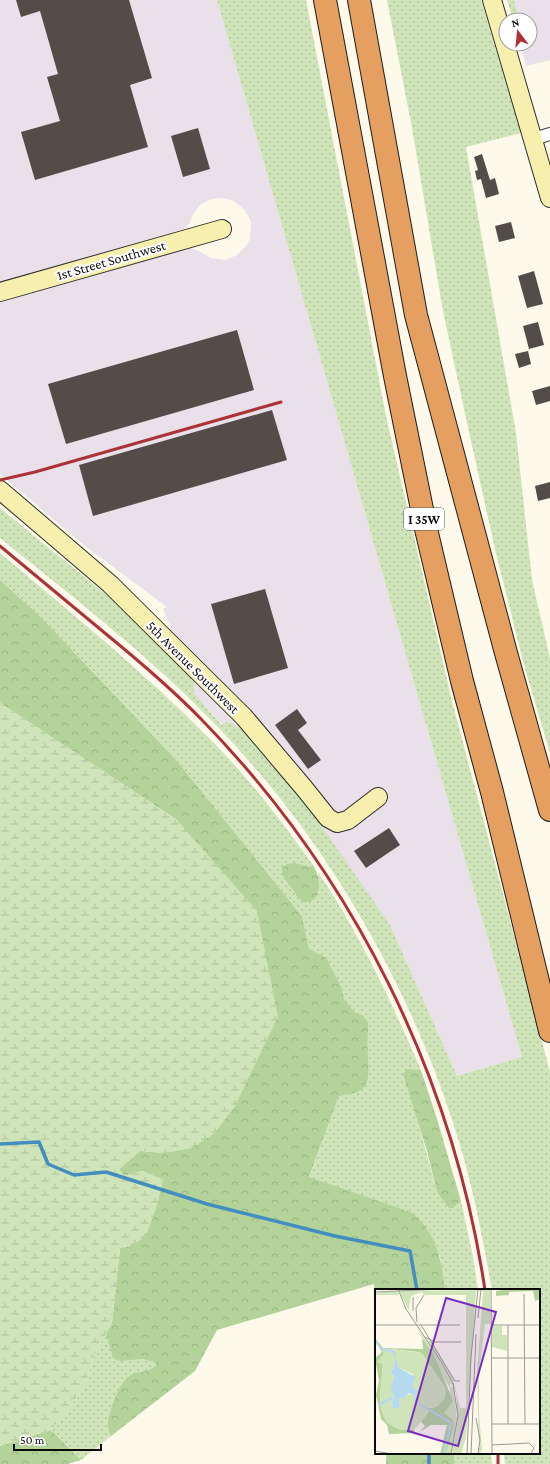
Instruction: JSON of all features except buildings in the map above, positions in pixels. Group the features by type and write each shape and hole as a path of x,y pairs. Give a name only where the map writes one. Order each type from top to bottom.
{"highway":[{"name":"I 35W","path":"325,0 398,391 426,529 550,1032"},
{"path":"359,0 416,315 508,660 550,810"}],"street":[{"path":"492,0 550,198"},
{"path":"533,139 550,134"},
{"name":"1st Street Southwest","path":"0,292 222,229"},
{"name":"5th Avenue Southwest","path":"0,490 110,584 240,713 328,818 337,823 348,820 378,797"}],"shaded area":[{"path":"0,0 217,0 522,1057 457,1076 390,925 251,736 242,731 223,725 194,693 194,682 169,630 171,628 163,609 167,607 85,546 0,474 0,302 190,248 197,250 211,258 225,260 237,255 246,246 250,239 251,222 245,210 232,200 222,198 211,199 200,205 192,216 190,223 184,229 0,282"},
{"path":"514,0 550,0 550,60 526,66 522,52 538,52 538,12 517,12"}],"green space":[{"path":"217,0 306,0 386,416 452,701 550,1072 550,1464 505,1464 504,1454 540,1454 540,1289 492,1289 470,1181 442,1090 420,1035 396,982 368,929 304,830 268,784 230,740 204,712 148,660 0,538 0,508 114,601 191,673 194,682 194,693 222,725 227,722 231,723 251,736 296,789 390,925 457,1076 522,1057"},
{"path":"387,0 481,0 521,133 466,147 516,433 532,580 550,658 550,753 524,665 495,549 467,423 443,311 412,128"},
{"path":"507,0 514,0 517,12 511,12"},
{"path":"0,553 107,643 209,738 251,784 313,865 308,867 296,863 285,881 302,901 306,902 319,893 318,872 348,919 374,968 421,1070 408,1069 413,1103 437,1192 457,1204 461,1201 473,1256 478,1289 445,1289 440,1257 411,1212 309,1178 339,1096 302,916 178,762 39,615 0,580"},
{"path":"0,580 39,615 178,762 302,916 309,949 326,958 341,986 344,999 354,1012 363,1016 368,1022 368,1074 366,1085 357,1092 339,1096 309,1177 411,1212 420,1220 432,1238 440,1257 444,1279 445,1289 375,1289 375,1294 374,1284 217,1330 195,1371 111,1436 108,1426 108,1419 118,1390 131,1375 150,1370 156,1365 156,1362 141,1359 120,1361 113,1358 106,1333 112,1323 120,1248 129,1246 147,1232 157,1204 163,1180 142,1171 124,1176 119,1169 140,1151 166,1153 177,820 0,703"},
{"path":"0,703 177,820 257,911 278,1017 235,1106 215,1133 192,1148 166,1153 140,1151 119,1169 124,1176 142,1171 163,1180 155,1212 149,1228 140,1240 120,1248 112,1323 94,1356 86,1383 70,1407 51,1430 0,1446"},
{"path":"296,863 308,867 313,865 317,874 319,884 318,895 311,901 303,902 301,900 288,884 282,872 283,867 288,864"},
{"path":"408,1069 421,1070 437,1119 461,1201 453,1208 449,1208 437,1192 427,1151 403,1074"},
{"path":"106,1333 114,1358 141,1359 156,1362 156,1365 150,1370 133,1375 121,1386 116,1394 110,1411 109,1429 111,1436 81,1460 51,1430 70,1407 86,1383 94,1356"},
{"path":"51,1430 81,1460 68,1464 0,1464 0,1446"},
{"path":"386,1454 454,1454 454,1464 386,1464"},
{"path":"454,1454 491,1454 492,1464 454,1464"}],"waterway":[{"path":"0,1144 39,1142 48,1164 74,1175 106,1172 207,1204 335,1236 410,1251 417,1289"},
{"path":"429,1454 429,1464"}],"railway":[{"path":"0,480 35,472 281,402"},
{"path":"0,546 143,665 191,709 256,780 305,844 349,912 388,983 421,1056 449,1132 470,1210 485,1289"},
{"path":"498,1454 498,1464"}]}
